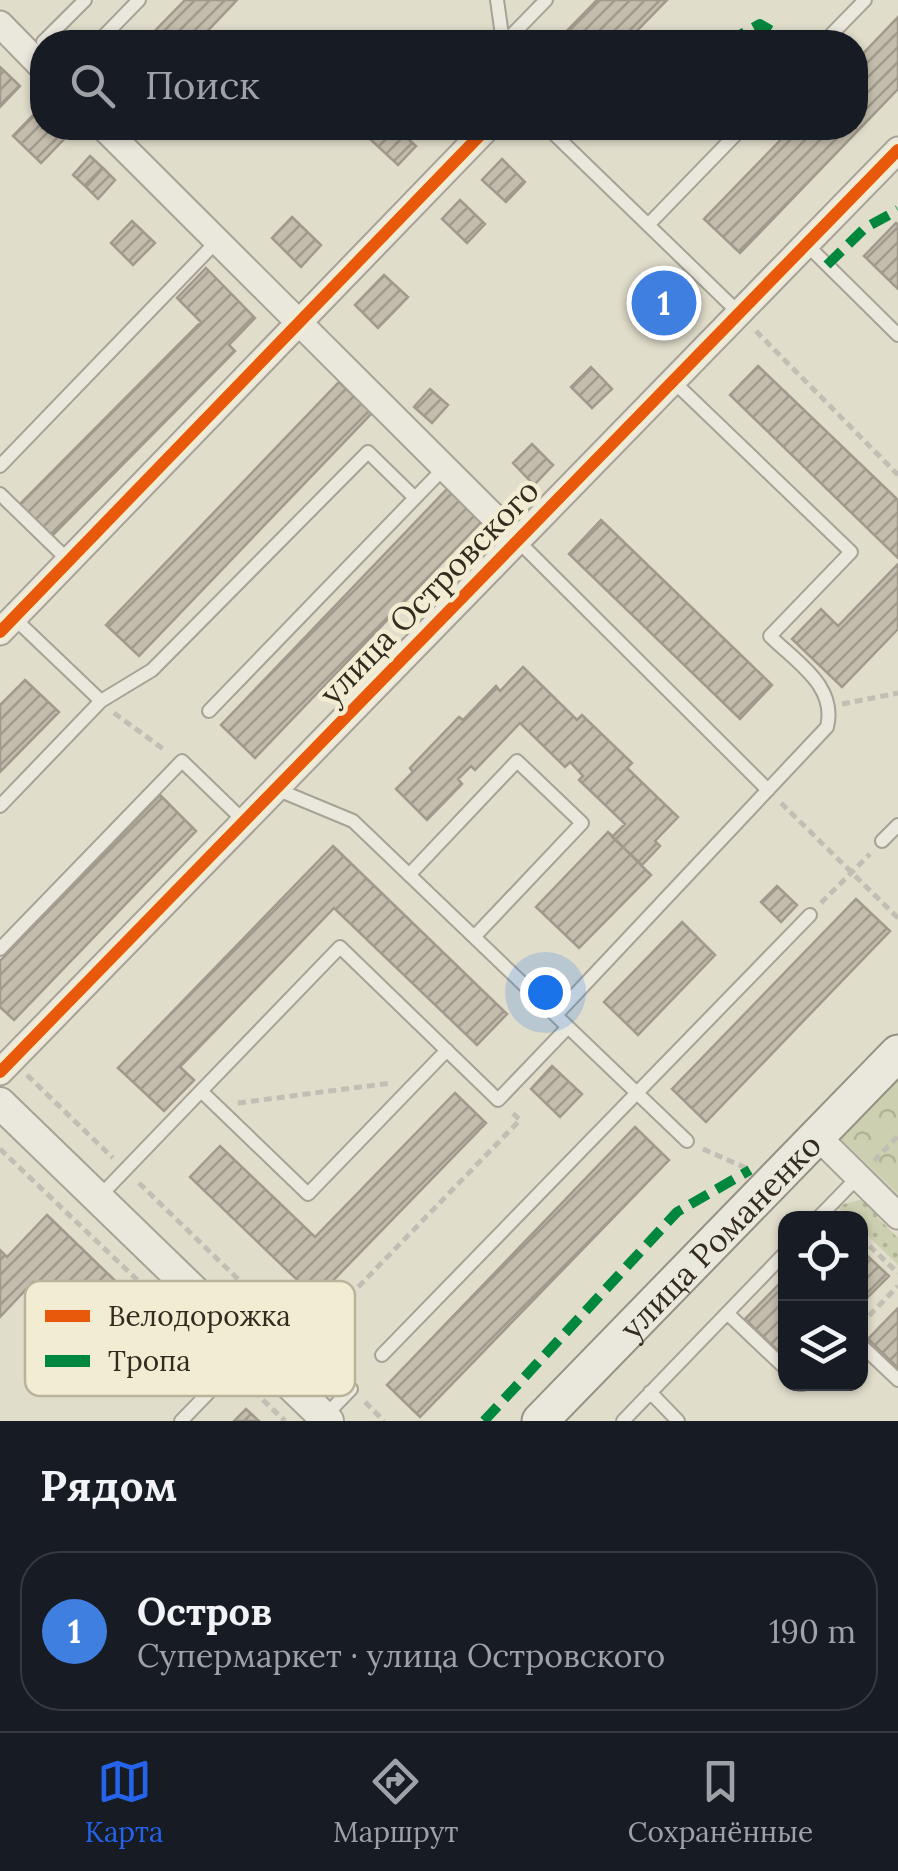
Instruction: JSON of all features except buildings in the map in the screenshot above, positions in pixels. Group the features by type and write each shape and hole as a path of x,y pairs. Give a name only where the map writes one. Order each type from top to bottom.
{"main road":[{"name":"улица Романенко","path":"540,1421 898,1053"}],"street":[{"path":"0,24 30,45"},
{"path":"116,140 517,540"},
{"path":"7,625 475,140"},
{"name":"улица Островского","path":"6,1066 898,150"},
{"path":"0,1103 98,1198 172,1281"},
{"path":"817,1136 898,1216"},
{"path":"294,1396 326,1419"}],"lane":[{"path":"110,30 139,0"},
{"path":"497,0 502,30"},
{"path":"516,30 546,0"},
{"path":"836,30 865,0"},
{"path":"56,30 76,3"},
{"path":"560,140 739,314"},
{"path":"648,225 730,140"},
{"path":"0,466 218,240"},
{"path":"806,244 898,334"},
{"path":"556,1015 770,792 827,727 832,706 823,687 770,636 850,552 674,381"},
{"path":"0,806 106,705 152,670 368,452 415,498"},
{"path":"208,711 446,466"},
{"path":"0,494 69,561"},
{"path":"517,540 770,792"},
{"path":"7,625 106,705"},
{"path":"0,949 182,761 244,822"},
{"path":"409,875 518,761 582,824 474,937"},
{"path":"276,789 353,821 687,1141"},
{"path":"882,841 898,824"},
{"path":"382,1354 810,915"},
{"path":"98,1198 340,947 498,1100 568,1027"},
{"path":"201,1091 308,1194 446,1050"},
{"path":"825,1211 858,1177"},
{"path":"623,1421 778,1260"},
{"path":"727,1313 778,1361"},
{"path":"868,1352 898,1380"},
{"path":"650,1392 678,1421"},
{"path":"181,1421 205,1396"},
{"path":"326,1419 345,1396"}],"path":[{"path":"739,314 898,475"},
{"path":"832,706 898,693"},
{"path":"106,705 182,761"},
{"path":"770,792 898,918"},
{"path":"810,915 882,841"},
{"path":"6,1066 125,1170 240,1281"},
{"path":"217,1106 418,1079"},
{"path":"355,1290 520,1120 498,1100"},
{"path":"858,1177 897,1140"},
{"path":"0,1149 152,1281"},
{"path":"868,1245 898,1273"},
{"path":"868,1317 898,1286"},
{"path":"355,1392 384,1421"},
{"path":"268,1396 285,1421"}],"green space":[{"path":"898,1074 898,1194 838,1136"},
{"path":"871,1197 877,1217 898,1238 898,1265 868,1236 868,1211 842,1211 836,1206"}],"marked path":[{"path":"749,30 760,24 770,30"},
{"path":"827,265 865,228 898,210"},
{"path":"484,1421 677,1212 750,1170"}],"cycle path":[{"path":"0,632 475,140"},
{"path":"0,1072 898,150"}],"place":[{"name":"Остров","path":"664,303"}]}
